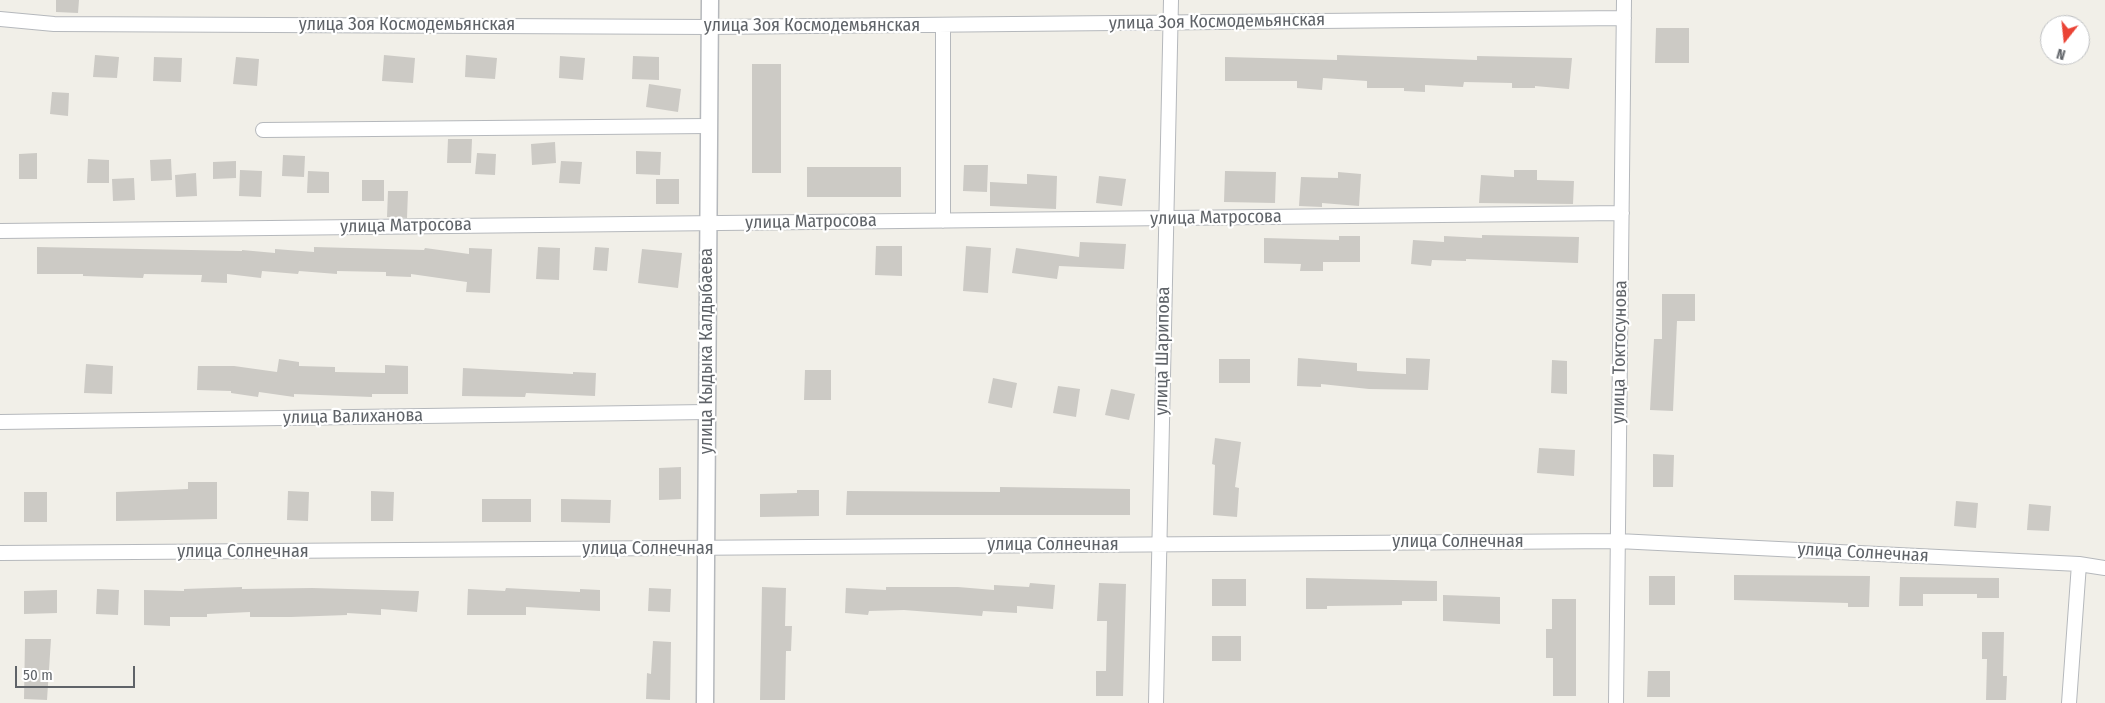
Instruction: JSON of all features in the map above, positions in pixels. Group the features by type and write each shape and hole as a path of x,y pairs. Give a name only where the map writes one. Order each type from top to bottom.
{"street":[{"name":"улица Кыдыка Калдыбаева","path":"705,703 710,0"},
{"name":"улица Шарипова","path":"1156,703 1171,0"},
{"name":"улица Токтосунова","path":"1616,703 1624,0"},
{"name":"улица Зоя Космодемьянская","path":"0,19 54,24 709,27 1624,18"},
{"path":"943,25 943,220"},
{"path":"263,130 708,126"},
{"name":"улица Матросова","path":"0,231 1622,213"},
{"name":"улица Валиханова","path":"0,422 707,412"},
{"name":"улица Солнечная","path":"0,553 1618,541 2079,564 2105,568"},
{"path":"2069,703 2079,564"}],"building":[{"path":"56,0 79,0 78,13 56,12"},
{"path":"1656,28 1689,28 1689,63 1655,63"},
{"path":"95,55 119,57 117,78 93,77"},
{"path":"384,55 415,58 413,83 382,81"},
{"path":"466,55 497,58 495,79 465,77"},
{"path":"1337,55 1477,60 1477,56 1572,58 1569,89 1535,86 1535,88 1512,88 1512,83 1464,82 1463,87 1425,85 1425,92 1404,91 1404,88 1367,88 1367,81 1323,78 1322,90 1297,88 1297,81 1225,81 1225,57 1337,60"},
{"path":"560,56 585,58 583,80 559,78"},
{"path":"633,56 659,57 659,80 632,79"},
{"path":"154,57 182,58 181,82 153,81"},
{"path":"236,57 259,59 257,86 233,84"},
{"path":"752,64 781,64 781,173 752,173"},
{"path":"649,84 681,89 678,112 646,107"},
{"path":"52,92 69,93 68,116 50,114"},
{"path":"448,139 472,139 471,163 447,163"},
{"path":"555,142 556,163 532,165 531,144"},
{"path":"636,151 661,152 660,175 636,174"},
{"path":"37,153 37,179 19,179 19,154"},
{"path":"477,153 496,154 495,175 475,174"},
{"path":"283,155 305,156 304,177 282,176"},
{"path":"88,159 109,160 109,183 87,183"},
{"path":"171,159 172,180 151,181 150,160"},
{"path":"236,161 236,178 213,179 213,162"},
{"path":"561,161 582,162 580,184 559,183"},
{"path":"964,165 988,165 987,192 963,191"},
{"path":"807,167 901,167 901,197 807,197"},
{"path":"240,170 262,171 261,197 239,196"},
{"path":"1514,170 1537,170 1537,180 1574,181 1573,204 1479,203 1481,175 1514,177"},
{"path":"308,171 329,172 329,193 307,193"},
{"path":"1225,171 1276,172 1275,203 1224,202"},
{"path":"1338,172 1361,174 1359,206 1322,203 1322,207 1299,206 1301,177 1338,178"},
{"path":"196,173 197,196 176,197 175,175"},
{"path":"1027,174 1057,176 1056,209 990,206 990,182 1027,184"},
{"path":"1099,176 1126,179 1122,206 1096,203"},
{"path":"134,178 135,200 113,201 112,179"},
{"path":"656,179 679,179 679,204 656,204"},
{"path":"362,180 384,180 384,201 362,201"},
{"path":"388,191 408,191 407,218 387,217"},
{"path":"1482,235 1579,237 1578,263 1466,259 1466,261 1432,260 1431,266 1411,264 1413,240 1444,242 1444,236 1482,238"},
{"path":"1339,236 1360,236 1360,262 1323,262 1323,271 1300,271 1301,264 1264,263 1264,238 1339,240"},
{"path":"1080,242 1126,244 1124,269 1059,266 1057,279 1012,273 1016,248 1079,257"},
{"path":"876,246 902,246 902,276 875,275"},
{"path":"966,246 991,248 988,293 963,291"},
{"path":"37,247 242,250 275,253 275,249 314,252 314,247 424,250 425,248 469,254 469,248 492,249 490,293 466,292 467,282 411,274 411,277 386,276 386,272 337,271 337,274 299,271 298,274 262,271 261,278 227,274 227,283 201,282 202,275 144,274 143,278 83,276 83,274 37,274"},
{"path":"538,247 560,248 559,280 536,279"},
{"path":"595,247 609,248 607,271 593,270"},
{"path":"642,249 682,253 678,288 638,283"},
{"path":"1662,294 1695,294 1695,321 1677,321 1673,411 1650,410 1654,339 1662,339"},
{"path":"1298,358 1357,363 1357,371 1406,374 1406,358 1430,359 1428,390 1369,389 1321,384 1321,387 1297,386"},
{"path":"279,359 299,362 299,366 335,367 335,372 385,373 385,365 408,366 408,394 372,394 372,397 294,394 294,397 259,392 258,397 231,393 231,391 197,390 198,366 234,366 277,372"},
{"path":"1219,359 1250,359 1250,383 1219,383"},
{"path":"1552,360 1567,361 1567,394 1551,393"},
{"path":"86,364 113,366 112,394 84,393"},
{"path":"463,368 573,374 573,372 596,373 595,396 526,393 525,397 462,396"},
{"path":"805,370 831,370 831,400 804,400"},
{"path":"993,378 1017,383 1012,408 988,403"},
{"path":"1058,386 1080,389 1076,417 1053,413"},
{"path":"1111,389 1135,394 1129,420 1105,415"},
{"path":"1215,438 1241,442 1235,487 1239,488 1237,517 1213,515 1215,465 1212,464"},
{"path":"1539,448 1575,450 1574,476 1537,473"},
{"path":"1653,454 1674,455 1673,487 1653,487"},
{"path":"681,467 681,499 659,500 659,468"},
{"path":"188,482 217,482 217,519 116,521 116,492 188,489"},
{"path":"1000,487 1130,489 1130,515 846,515 847,491 1000,492"},
{"path":"797,490 819,490 819,516 760,517 760,494 797,493"},
{"path":"288,491 309,492 308,521 287,520"},
{"path":"371,491 394,492 393,521 371,521"},
{"path":"24,492 47,492 47,522 24,522"},
{"path":"482,499 531,499 531,522 482,522"},
{"path":"561,499 611,500 610,523 561,522"},
{"path":"1956,501 1978,503 1976,528 1954,526"},
{"path":"2029,504 2051,506 2049,531 2027,530"},
{"path":"1734,575 1870,576 1869,607 1848,607 1848,603 1734,600"},
{"path":"1649,576 1675,576 1675,605 1649,605"},
{"path":"1900,577 1999,578 1999,598 1977,598 1977,594 1923,594 1923,606 1899,606"},
{"path":"1306,578 1437,581 1437,601 1402,601 1402,605 1327,606 1327,609 1306,609"},
{"path":"1212,579 1246,579 1246,606 1212,606"},
{"path":"1030,583 1055,585 1053,609 1017,606 1017,613 983,611 982,616 904,610 869,611 868,615 845,613 846,588 886,590 886,587 958,587 994,590 994,585 1029,587"},
{"path":"1099,583 1126,584 1123,696 1096,696 1096,671 1106,671 1107,621 1097,621"},
{"path":"242,587 242,589 312,588 419,591 417,612 381,609 381,615 347,613 347,615 291,617 250,617 250,612 207,614 207,617 170,617 170,626 144,625 144,590 184,591 184,589"},
{"path":"762,587 786,588 785,626 792,626 791,651 786,651 785,700 760,700"},
{"path":"506,588 580,592 580,589 600,590 600,611 526,607 526,615 467,615 468,589 505,591"},
{"path":"649,588 671,589 670,612 648,611"},
{"path":"97,589 119,590 118,615 96,614"},
{"path":"57,590 57,613 24,614 24,591"},
{"path":"1443,595 1500,597 1500,624 1443,621"},
{"path":"1552,599 1576,599 1576,696 1553,696 1553,658 1546,658 1546,629 1552,629"},
{"path":"1982,632 2004,632 2003,676 2007,676 2006,700 1986,700 1987,659 1982,659"},
{"path":"1212,636 1241,636 1241,661 1212,661"},
{"path":"25,639 51,639 47,700 24,699"},
{"path":"653,641 671,642 670,700 646,699 647,673 651,674"},
{"path":"1648,671 1670,671 1670,697 1647,697"}]}
